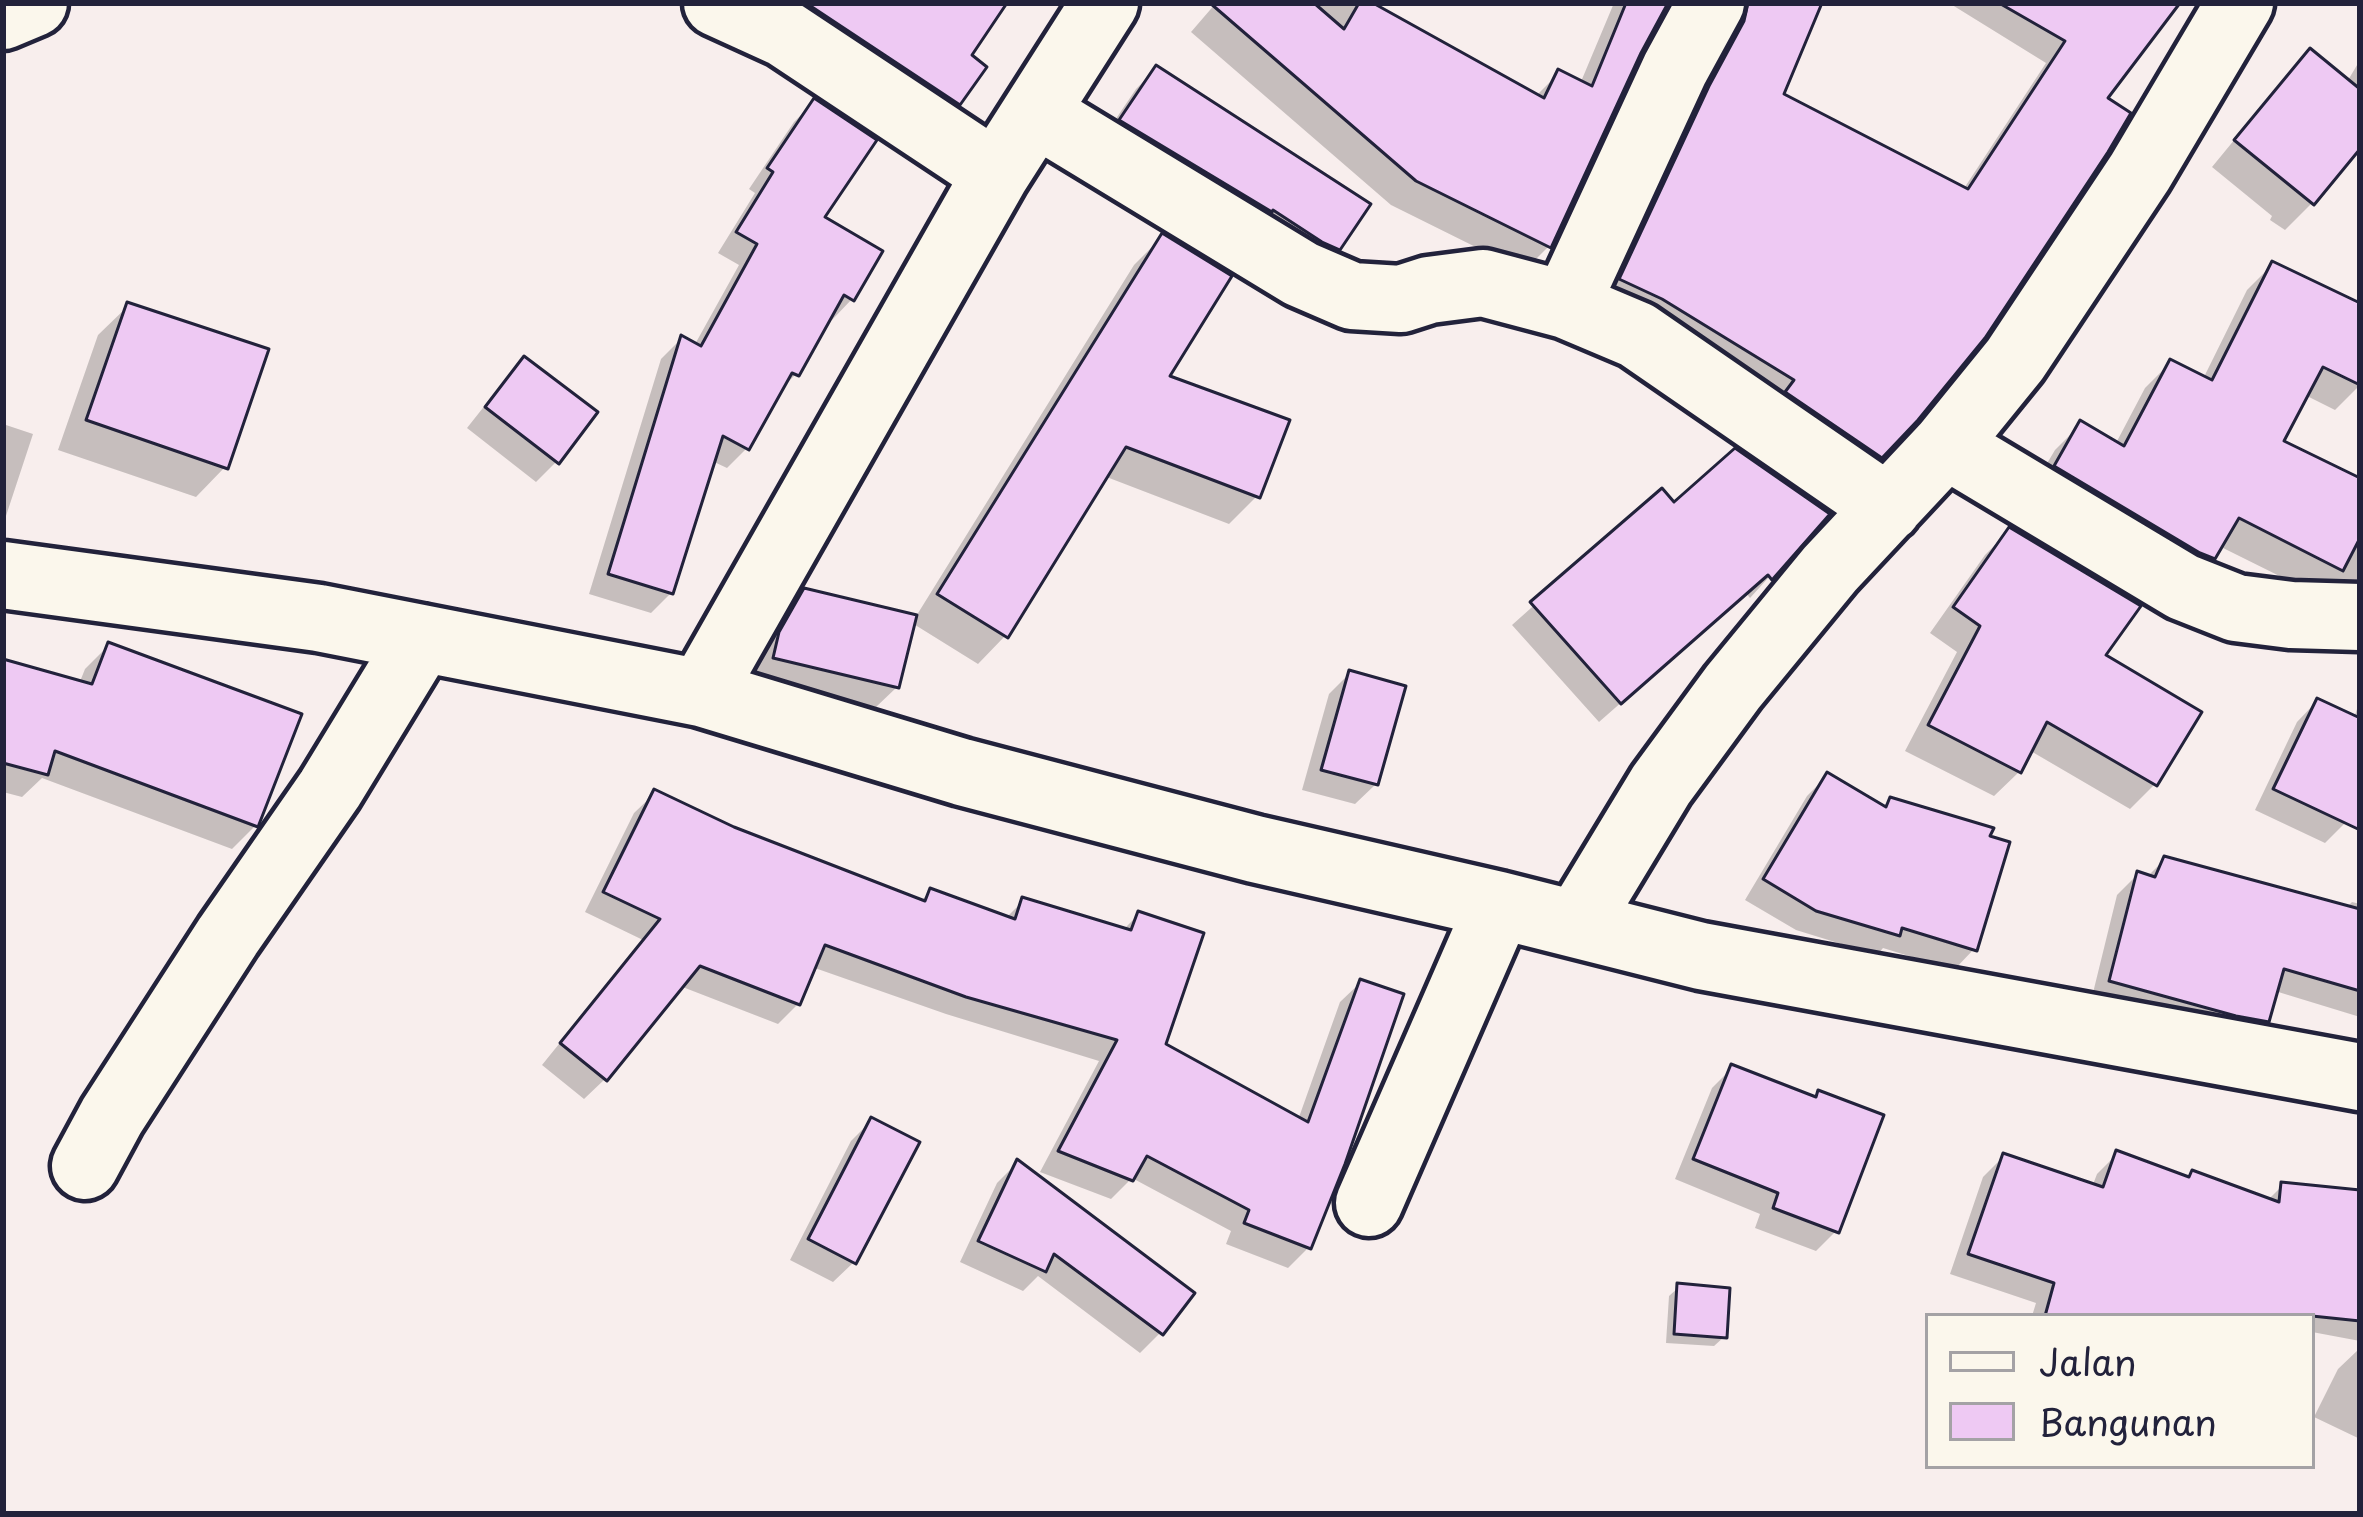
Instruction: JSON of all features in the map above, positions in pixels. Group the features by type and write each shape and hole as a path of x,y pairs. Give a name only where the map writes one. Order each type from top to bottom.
{"street":[{"path":"3,16 34,3"},
{"path":"717,3 784,34 996,174"},
{"path":"701,693 996,174 1106,3"},
{"path":"1566,305 1675,69 1711,3"},
{"path":"1577,924 1661,784 1697,736 1830,569 1946,446 2014,360 2140,172 2240,3"},
{"path":"1036,113 1301,274 1352,296 1402,299 1483,283 1566,305 1637,335 1888,508"},
{"path":"1946,446 2183,587 2236,608 2360,616"},
{"path":"3,575 319,618 701,693 1052,796 1701,956 2360,1077"},
{"path":"85,1166 112,1116 330,789 422,638"},
{"path":"1369,1203 1499,904"}],"building":[{"path":"806,3 1007,3 972,55 987,67 960,105"},
{"path":"1210,3 1314,3 1344,29 1359,3 1373,3 1544,98 1558,69 1592,86 1626,3 1668,3 1551,248 1416,181"},
{"path":"1748,3 1822,3 1784,94 1968,189 2065,41 1999,3 2180,3 2108,98 2131,113 2108,152 1985,338 1882,458 1785,392 1794,380 1662,299 1619,279 1744,21"},
{"path":"2310,48 2360,89 2360,149 2314,205 2234,140"},
{"path":"1156,65 1371,204 1340,250 1119,120"},
{"path":"814,98 877,140 825,217 883,251 854,301 844,295 799,376 792,373 749,450 723,436 673,594 608,574 681,335 701,346 757,244 736,232 773,172 767,168"},
{"path":"1162,233 1232,276 1170,376 1290,420 1260,498 1126,447 1008,638 937,594"},
{"path":"2272,261 2360,303 2360,385 2323,367 2284,441 2360,478 2360,538 2343,571 2239,518 2215,559 2054,466 2080,420 2124,446 2170,359 2212,380"},
{"path":"127,302 269,349 228,469 86,420"},
{"path":"524,356 598,412 559,464 485,407"},
{"path":"1735,448 1830,514 1772,580 1768,575 1621,704 1530,602 1662,488 1674,502"},
{"path":"2009,527 2141,606 2106,655 2202,712 2157,786 2047,722 2021,773 1928,725 1980,626 1953,607"},
{"path":"804,588 917,615 899,688 773,658 779,632"},
{"path":"108,642 302,714 258,827 55,751 48,775 3,763 3,659 92,684"},
{"path":"1349,670 1406,686 1378,785 1321,770"},
{"path":"2317,698 2360,718 2360,830 2273,789"},
{"path":"1827,772 1886,807 1890,797 1994,828 1990,836 2010,842 1977,951 1902,928 1900,936 1816,911 1763,879"},
{"path":"654,789 734,827 925,901 930,888 1015,919 1022,897 1131,930 1138,911 1204,933 1166,1044 1308,1122 1360,979 1404,994 1311,1249 1244,1223 1249,1210 1147,1156 1133,1181 1058,1151 1117,1040 966,997 825,945 800,1005 700,966 607,1081 560,1043 660,919 603,892"},
{"path":"2164,856 2360,909 2360,991 2284,969 2269,1022 2109,981 2137,871 2155,877"},
{"path":"1731,1064 1816,1097 1818,1090 1884,1115 1839,1233 1773,1208 1778,1193 1693,1159"},
{"path":"871,1117 920,1142 856,1264 808,1239"},
{"path":"2116,1150 2189,1177 2192,1170 2279,1202 2281,1182 2360,1190 2360,1321 2315,1313 2046,1313 2054,1283 1968,1254 2003,1153 2103,1187"},
{"path":"1017,1159 1195,1293 1163,1335 1054,1254 1046,1272 978,1241"},
{"path":"1677,1283 1730,1288 1727,1338 1674,1334"}]}
